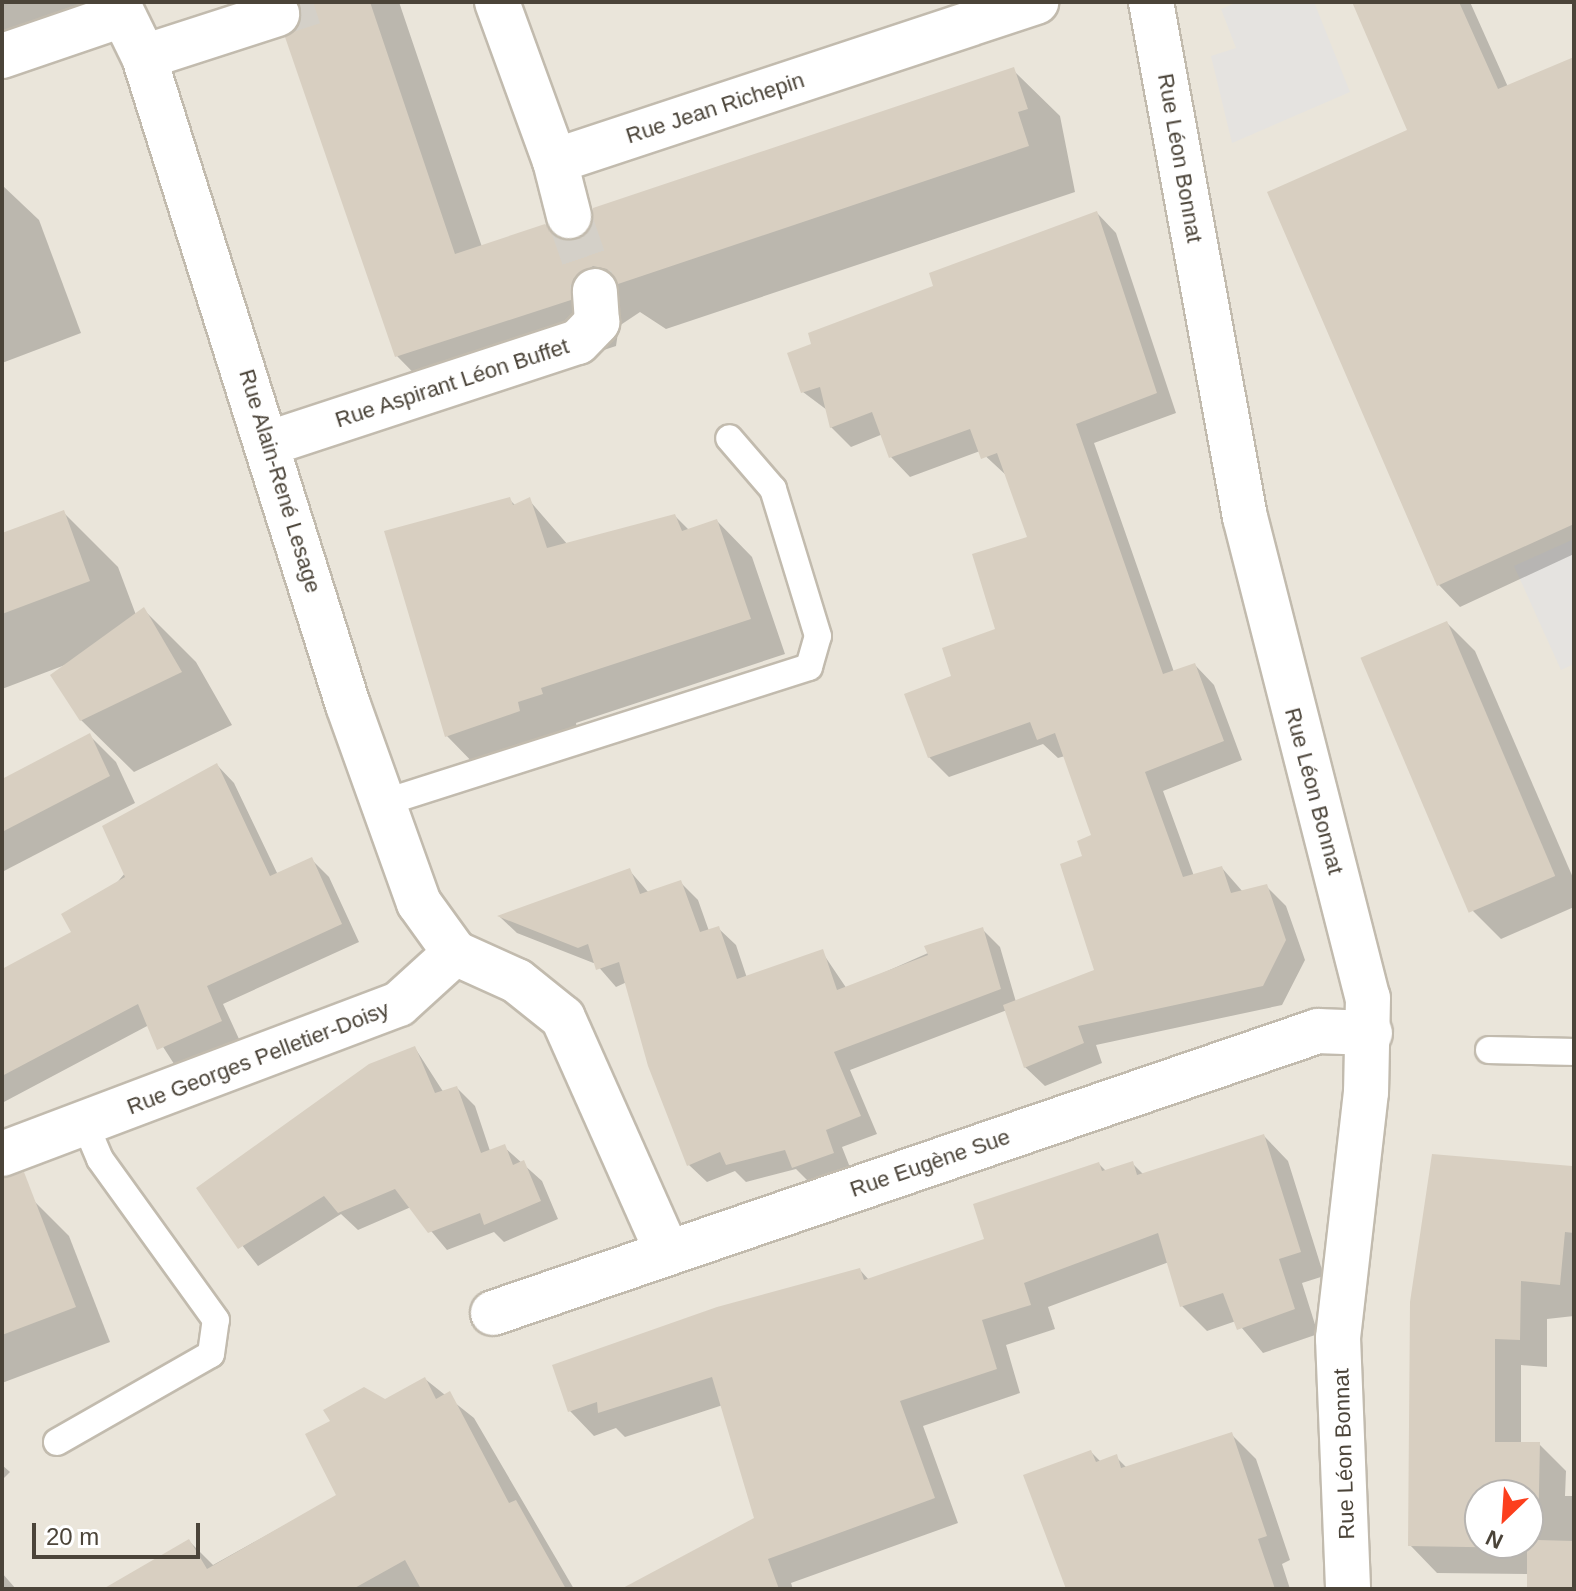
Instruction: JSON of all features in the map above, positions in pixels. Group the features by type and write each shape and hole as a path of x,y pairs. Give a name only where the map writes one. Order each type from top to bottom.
{"street":[{"path":"497,2 555,161 569,216"},
{"name":"Rue Jean Richepin","path":"555,161 1036,2"},
{"name":"Rue Léon Bonnat","path":"1151,2 1245,517 1359,953 1370,1033 1338,1338 1348,1589"},
{"path":"2,56 120,9"},
{"name":"Rue Alain-René Lesage","path":"120,9 144,57 383,803 419,903 455,953"},
{"path":"144,57 277,14"},
{"name":"Rue Aspirant Léon Buffet","path":"270,443 578,342 597,322 595,291"},
{"path":"455,953 517,981 563,1018 667,1252"},
{"name":"Rue Georges Pelletier-Doisy","path":"2,1154 399,1004 455,953"},
{"name":"Rue Eugène Sue","path":"493,1313 1318,1031 1370,1033"}],"lane":[{"path":"383,803 809,667 818,636 773,489 729,438"},
{"path":"1489,1050 1574,1052"},
{"path":"57,1442 211,1354 216,1320 100,1159 85,1124"}],"shaded area":[{"path":"2,2 1574,2 1574,1589 2,1589"},
{"path":"1238,2 1314,2 1350,92 1232,143 1211,56 1236,48 1221,9"},
{"path":"1574,539 1574,664 1561,670 1514,566"}],"building":[{"path":"298,2 370,2 455,254 545,224 562,240 576,240 593,224 593,208 1014,67 1028,109 1018,112 1029,146 618,284 607,269 593,266 573,279 571,300 395,357 285,37 301,20"},
{"path":"1352,2 1459,2 1498,89 1574,57 1574,524 1437,586 1267,192 1407,130"},
{"path":"1097,211 1157,393 1076,424 1163,674 1195,663 1224,741 1145,772 1183,877 1222,866 1231,893 1267,884 1286,940 1263,986 1078,1026 1084,1043 1024,1068 1003,1005 1094,970 1060,864 1082,856 1077,841 1091,835 1055,733 1037,740 1030,722 928,758 904,694 951,676 942,648 995,629 972,554 1027,537 997,453 981,459 970,429 889,458 872,412 830,428 820,387 801,393 787,353 811,344 808,333 933,286 929,273"},
{"path":"510,497 513,505 530,497 547,548 675,514 682,531 717,519 751,619 541,688 543,694 518,702 520,711 445,737 384,531"},
{"path":"64,510 90,581 2,614 2,533"},
{"path":"144,607 182,672 80,721 50,675"},
{"path":"1447,621 1555,876 1469,913 1360,658"},
{"path":"90,733 110,776 2,832 2,779"},
{"path":"217,763 270,876 312,857 342,924 207,986 222,1021 157,1050 138,1004 2,1076 2,969 71,932 61,914 125,877 102,826"},
{"path":"630,868 640,894 681,880 700,932 719,926 737,979 823,949 837,990 928,955 924,946 983,927 1001,989 834,1052 861,1116 826,1130 834,1153 792,1168 785,1150 726,1165 720,1152 687,1166 648,1066 619,962 596,970 588,944 578,948 497,916"},
{"path":"415,1046 435,1093 457,1086 481,1153 505,1144 513,1165 524,1160 541,1201 484,1225 480,1213 428,1233 395,1189 338,1213 324,1196 238,1249 196,1188 369,1064"},
{"path":"1264,1134 1301,1252 1279,1259 1295,1309 1237,1330 1223,1293 1180,1307 1158,1233 1024,1283 1031,1305 982,1320 997,1369 900,1401 935,1498 768,1559 779,1589 621,1589 754,1518 712,1377 598,1413 597,1402 568,1412 552,1365 717,1307 860,1268 864,1280 984,1239 973,1204 1099,1162 1102,1171 1133,1161 1137,1175"},
{"path":"1432,1154 1572,1166 1574,1233 1565,1232 1560,1285 1521,1281 1520,1340 1495,1339 1495,1442 1540,1442 1539,1479 1464,1479 1464,1547 1408,1546 1410,1302"},
{"path":"24,1172 76,1307 2,1335 2,1178"},
{"path":"425,1377 436,1399 450,1391 509,1503 516,1500 566,1589 421,1589 405,1560 353,1589 103,1589 189,1539 207,1569 336,1495 305,1434 330,1421 323,1410 364,1387 385,1399"},
{"path":"1232,1432 1267,1536 1258,1539 1275,1589 1066,1589 1023,1475 1091,1450 1096,1462 1117,1454 1121,1468"},
{"path":"1544,1540 1574,1541 1574,1589 1527,1589 1527,1559 1544,1559"}],"tunnel":[{"path":"277,14 313,2"},
{"path":"569,216 595,291"}]}
